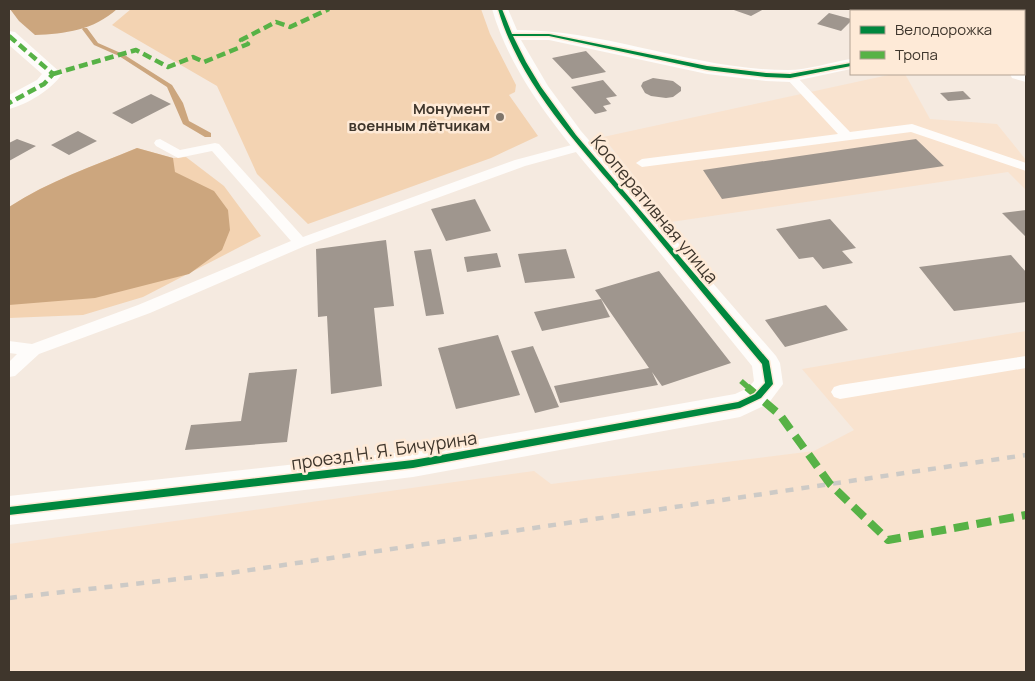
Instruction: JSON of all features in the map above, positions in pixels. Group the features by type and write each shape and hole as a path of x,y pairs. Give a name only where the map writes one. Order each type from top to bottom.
{"street":[{"name":"Кооперативная улица","path":"500,9 510,35 528,69 583,146 766,363 769,384 758,396"},
{"path":"510,35 549,35 707,68 790,76 850,64"},
{"path":"9,36 53,74 44,84 9,103"},
{"name":"проезд Н. Я. Бичурина","path":"9,511 413,464 740,405 758,396"}],"lane":[{"path":"790,76 847,136"},
{"path":"642,163 912,128 1026,167"},
{"path":"160,143 178,154 215,147 300,244"},
{"path":"9,371 33,350 144,309 300,244 520,163 583,146"},
{"path":"9,347 33,350"},
{"path":"840,392 1026,362"}],"shaded area":[{"path":"10,9 117,9 99,22 79,30 35,35 19,21"},
{"path":"131,9 481,9 490,34 516,85 515,92 509,95 538,136 491,158 308,224 257,174 217,86 112,25"},
{"path":"888,75 906,75 930,119 997,124 1026,160 1026,190 1008,172 671,222 603,137"},
{"path":"137,148 173,158 186,157 224,186 261,236 143,297 83,315 9,318 9,207 55,182"},
{"path":"137,148 173,158 175,172 214,191 228,210 230,230 222,250 189,274 95,298 9,305 9,207 55,182"},
{"path":"1026,331 1026,672 9,672 9,544 534,471 551,484 814,451 854,430 802,369"}],"building":[{"path":"731,9 764,9 751,16"},
{"path":"950,9 985,9 984,10"},
{"path":"829,13 850,19 850,22 841,31 817,24"},
{"path":"586,51 606,72 572,79 552,58"},
{"path":"653,78 673,81 681,87 681,91 673,97 651,96 645,93 641,86 643,82"},
{"path":"603,80 617,96 606,98 611,104 603,106 607,111 595,114 571,87"},
{"path":"963,91 971,99 948,101 940,93"},
{"path":"151,94 171,104 132,124 112,113"},
{"path":"78,131 97,141 69,155 51,145"},
{"path":"17,139 36,146 9,161 9,143"},
{"path":"916,139 944,166 722,199 703,170"},
{"path":"475,199 491,231 446,241 431,209"},
{"path":"1026,210 1026,237 1002,213"},
{"path":"830,219 856,248 842,251 853,263 823,269 813,257 799,259 776,229"},
{"path":"386,240 394,306 374,308 382,386 331,394 327,316 318,317 316,249"},
{"path":"431,249 444,314 426,316 414,251"},
{"path":"566,249 575,278 525,283 518,254"},
{"path":"497,253 501,267 467,272 464,257"},
{"path":"1011,255 1026,272 1026,302 954,311 919,267"},
{"path":"659,271 731,363 662,386 652,372 658,385 560,403 554,386 649,368 595,290"},
{"path":"601,299 610,317 542,331 534,312"},
{"path":"826,305 848,330 785,347 765,320"},
{"path":"498,335 520,395 456,409 438,348"},
{"path":"533,346 559,407 535,413 511,351"},
{"path":"297,369 287,442 185,450 191,425 241,421 249,373"}],"waterway":[{"path":"85,29 96,44 121,55 170,86 186,122 208,135"}],"railway":[{"path":"9,598 223,574 1026,455"}],"marked path":[{"path":"53,74 136,50 168,67 193,57 204,62 248,44 241,40 276,22 290,27 329,9"},
{"path":"9,36 53,74 44,84 9,103"},
{"path":"741,381 780,415 830,484 888,540 1026,515"}],"cycle path":[{"path":"9,511 413,464 740,405 758,396 769,384 766,363 574,136 523,62 510,36 500,9"},
{"path":"510,35 549,35 707,68 766,75 790,76 850,64"}],"place":[{"name":"Монумент военным лётчикам","path":"500,117"}]}
